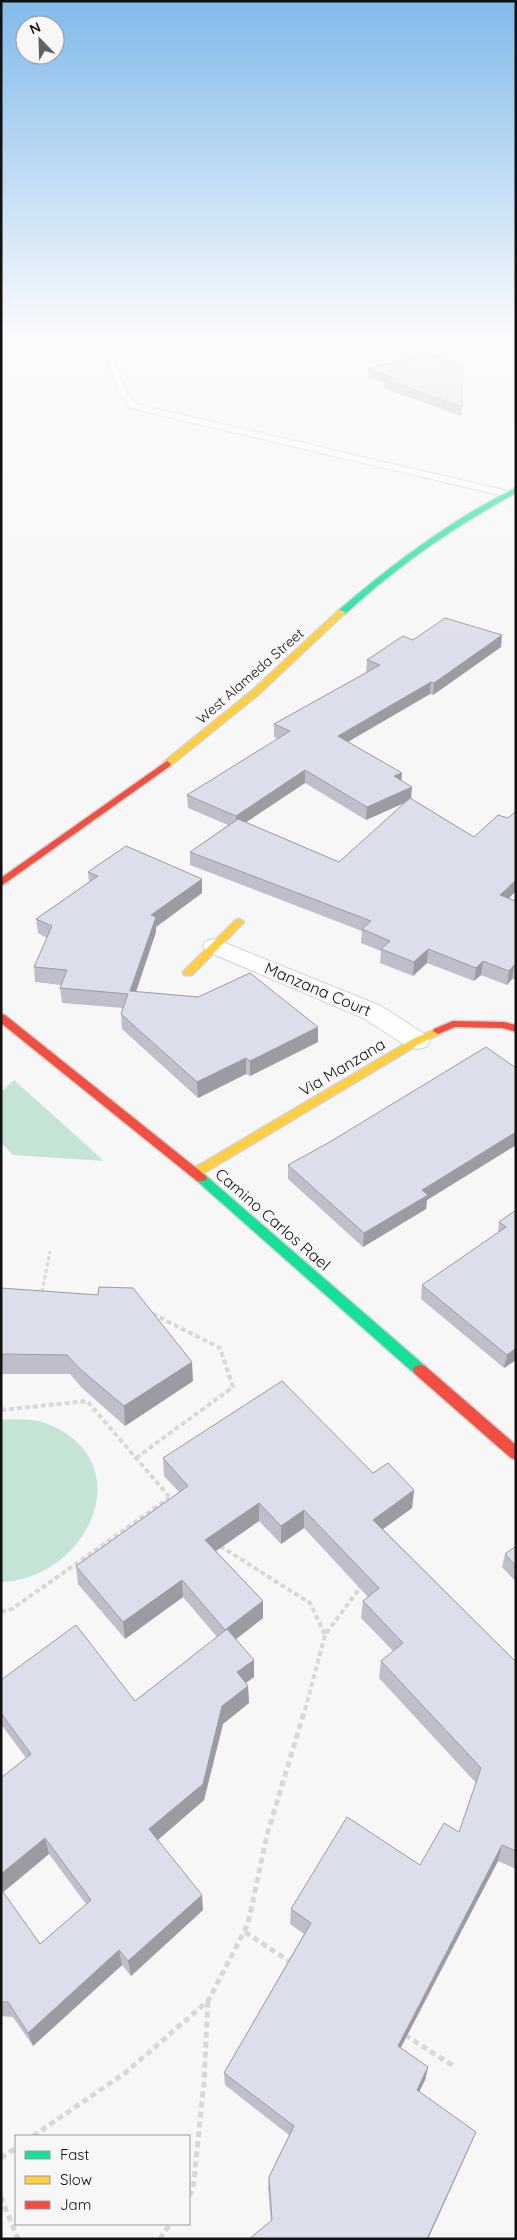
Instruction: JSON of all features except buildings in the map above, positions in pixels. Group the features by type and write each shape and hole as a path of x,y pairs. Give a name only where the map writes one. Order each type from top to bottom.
{"street":[{"name":"West Alameda Street","path":"1,882 125,796 212,730 402,559 451,526 512,492"},
{"path":"188,973 239,922"},
{"name":"Manzana Court","path":"215,946 372,1012 417,1041"},
{"name":"Camino Carlos Rael","path":"1,1018 195,1174 516,1454"},
{"name":"Via Manzana","path":"195,1174 417,1041 453,1024 504,1025 516,1029"}],"lane":[{"path":"285,441 512,492"}],"path":[{"path":"42,1293 50,1252"},
{"path":"34,1292 52,1294"},
{"path":"136,1458 233,1387 220,1348 144,1309"},
{"path":"1,1410 87,1401 176,1505"},
{"path":"1,1612 12,1608 169,1498"},
{"path":"218,1544 310,1604 325,1635"},
{"path":"34,2135 125,2073 208,2001 245,1932 267,1836 312,1686 325,1635 368,1577"},
{"path":"245,1932 301,1968"},
{"path":"190,2194 193,2190 204,2082 208,2001"},
{"path":"398,2031 455,2068"},
{"path":"1,2158 15,2149"},
{"path":"1,2197 18,2239"},
{"path":"160,2239 169,2225"}],"green space":[{"path":"14,1080 104,1161 13,1155 1,1143 1,1092"},
{"path":"12,1419 42,1422 73,1439 91,1461 97,1487 93,1514 80,1539 59,1561 32,1576 1,1582 1,1420"}],"traffic: fast":[{"path":"342,612 425,545 516,490"},
{"path":"201,1178 420,1370"}],"traffic: slow":[{"path":"167,764 256,692 342,612"},
{"path":"188,973 239,922"},
{"path":"195,1173 417,1041 438,1031"}],"traffic: jam":[{"path":"1,883 167,764"},
{"path":"1,1017 201,1178"},
{"path":"438,1031 453,1024 504,1025 516,1029"},
{"path":"420,1370 516,1454"}]}
